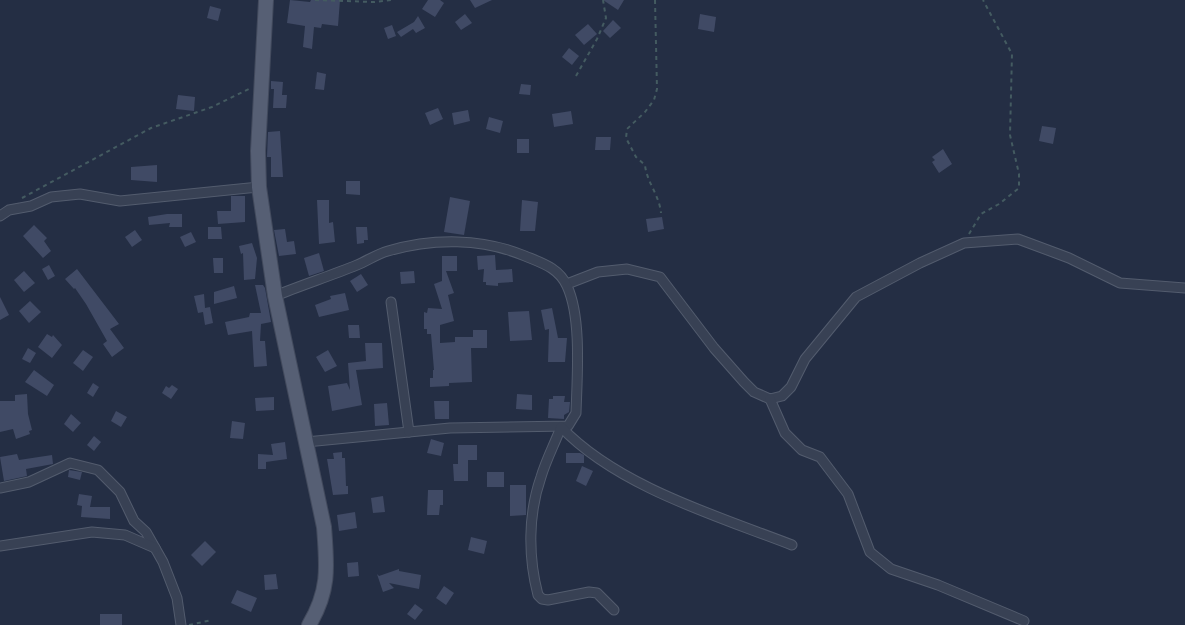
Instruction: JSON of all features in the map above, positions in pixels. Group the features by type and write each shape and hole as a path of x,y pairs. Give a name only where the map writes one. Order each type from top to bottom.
{"main road":[{"path":"266,0 260,84 259,187 275,296 324,527 327,565 325,589 319,608 308,625"}],"street":[{"path":"0,216 9,210 31,206 51,197 80,194 120,201 259,187"},
{"path":"567,284 598,272 627,269 660,277 714,348 744,382 754,392 770,398 782,396 792,387 805,359 856,297 920,262 964,243 1018,240 1069,258 1120,283 1185,288"},
{"path":"275,296 358,265 387,251 438,243 466,242 504,247 545,264 559,273 567,284 573,299 575,316 576,413 571,424 562,427 450,428 306,442"},
{"path":"391,302 409,432"},
{"path":"770,398 784,434 802,450 820,457 848,494 870,552 891,569 938,585 1024,621"},
{"path":"562,427 578,444 620,472 676,501 792,545"},
{"path":"562,427 540,478 533,517 530,553 538,595 542,599 548,600 588,592 597,593 614,610"},
{"path":"0,488 28,482 70,463 98,470 120,492 134,520 146,532 155,548 176,598 182,625"},
{"path":"0,546 92,532 125,535 155,548"}],"path":[{"path":"315,0 391,0"},
{"path":"576,76 597,39 606,18 603,0"},
{"path":"655,0 657,89 654,100 627,129 626,138 636,158 644,165 646,174 660,198 661,213"},
{"path":"964,243 981,214 999,204 1019,188 1010,135 1012,54 983,0"},
{"path":"20,199 151,128 212,107 260,84"},
{"path":"190,625 193,622 212,620"}],"building":[{"path":"290,0 310,2 311,0 340,0 338,26 322,24 321,28 314,27 312,49 303,47 305,26 287,23"},
{"path":"428,0 440,0 444,3 435,17 422,9"},
{"path":"470,0 492,0 475,8"},
{"path":"603,0 624,0 618,10"},
{"path":"210,6 221,9 218,21 207,18"},
{"path":"465,14 472,23 461,30 455,22"},
{"path":"700,14 716,17 714,32 698,29"},
{"path":"418,16 425,28 416,33 413,29 401,37 397,32 414,22"},
{"path":"613,20 621,28 610,38 603,31"},
{"path":"588,24 597,34 584,45 575,35"},
{"path":"392,25 396,36 388,39 384,28"},
{"path":"569,48 579,56 572,65 562,57"},
{"path":"317,72 326,74 324,90 315,89"},
{"path":"271,81 283,82 282,95 287,95 286,108 273,108 274,89 271,89"},
{"path":"521,84 531,85 530,95 519,94"},
{"path":"178,95 195,97 194,111 176,109"},
{"path":"438,108 443,119 430,125 425,113"},
{"path":"468,110 470,121 454,125 452,113"},
{"path":"571,111 573,124 554,127 552,114"},
{"path":"489,117 503,121 500,133 486,129"},
{"path":"1042,126 1056,128 1053,144 1039,141"},
{"path":"280,131 283,177 271,177 271,157 267,157 268,132"},
{"path":"596,137 611,137 610,150 595,150"},
{"path":"517,139 529,139 529,153 517,153"},
{"path":"943,149 952,164 939,173 932,162 935,160 932,157"},
{"path":"157,165 157,182 131,180 131,167"},
{"path":"346,181 360,181 360,195 346,194"},
{"path":"231,196 245,196 245,222 218,224 217,211 231,211"},
{"path":"450,197 470,201 464,235 444,232"},
{"path":"317,200 329,200 329,223 333,222 335,242 319,244"},
{"path":"522,200 538,202 535,231 520,231"},
{"path":"182,214 182,227 169,227 170,223 149,225 148,217"},
{"path":"662,217 664,229 648,232 646,219"},
{"path":"34,225 47,238 44,241 51,251 43,258 23,236"},
{"path":"208,227 221,227 222,239 208,239"},
{"path":"356,227 367,227 368,240 364,240 364,243 357,244"},
{"path":"285,229 287,242 294,241 296,254 279,256 274,230"},
{"path":"135,230 142,240 132,247 125,237"},
{"path":"191,232 196,242 185,247 180,237"},
{"path":"252,243 257,258 255,279 244,280 243,253 241,254 239,246"},
{"path":"319,253 324,271 309,276 304,258"},
{"path":"495,255 496,270 512,269 513,282 498,283 498,286 486,285 486,282 483,282 484,269 478,270 477,256"},
{"path":"442,256 457,256 457,271 446,271 454,293 448,295 454,321 440,325 440,343 455,342 455,337 473,337 473,330 487,330 487,348 471,348 472,382 449,383 449,386 430,387 430,378 433,378 434,370 431,334 427,334 427,329 424,329 424,312 427,313 428,308 442,309 434,284 442,281"},
{"path":"213,258 223,258 223,273 214,273"},
{"path":"49,265 55,276 48,280 42,269"},
{"path":"77,269 119,324 110,329 124,348 112,357 103,344 107,341 86,304 75,288 65,279"},
{"path":"24,271 35,283 24,292 14,280"},
{"path":"414,271 415,283 401,284 400,272"},
{"path":"361,274 368,285 357,292 350,281"},
{"path":"255,285 263,285 265,288 271,322 261,324 260,341 265,341 267,366 254,367 252,331 228,335 225,322 249,317 250,313 261,313"},
{"path":"234,286 237,298 214,304 214,292"},
{"path":"345,293 349,310 319,317 315,305 331,299 330,296"},
{"path":"204,294 205,308 210,307 213,323 205,325 203,312 198,313 194,296"},
{"path":"0,297 9,315 0,320"},
{"path":"30,301 41,312 29,323 19,311"},
{"path":"552,308 558,338 567,338 565,362 548,362 549,329 545,330 541,310"},
{"path":"529,311 532,340 510,341 508,312"},
{"path":"348,325 359,325 360,338 349,338"},
{"path":"47,334 52,337 53,335 62,345 52,358 38,347"},
{"path":"365,343 382,343 383,368 356,370 362,405 332,411 328,386 347,383 350,390 348,363 366,361"},
{"path":"28,348 36,353 30,363 22,359"},
{"path":"83,350 93,357 83,371 73,363"},
{"path":"328,350 337,366 325,372 316,357"},
{"path":"34,370 54,385 47,396 25,382"},
{"path":"93,383 99,387 93,397 87,393"},
{"path":"172,385 178,389 171,399 162,393 166,386 169,388"},
{"path":"27,394 28,414 32,430 29,431 30,434 16,439 13,429 0,432 0,401 15,401 15,395"},
{"path":"517,394 532,395 532,410 516,409"},
{"path":"553,396 565,396 564,402 570,402 569,412 564,415 564,419 548,418 549,399 553,399"},
{"path":"274,397 274,410 256,411 255,398"},
{"path":"434,401 449,401 449,419 435,419"},
{"path":"387,403 389,425 375,426 374,404"},
{"path":"116,411 127,417 121,427 111,421"},
{"path":"71,414 81,423 73,432 64,424"},
{"path":"232,421 245,423 243,439 230,438"},
{"path":"94,436 101,442 94,451 87,445"},
{"path":"431,439 444,443 441,456 427,453"},
{"path":"285,442 287,459 266,462 266,469 258,469 258,454 273,455 271,444"},
{"path":"458,445 477,445 477,460 468,460 468,481 454,481 453,464 458,464"},
{"path":"342,452 342,458 345,458 348,494 333,495 327,459 334,459 333,453"},
{"path":"566,453 580,453 584,455 584,463 566,463"},
{"path":"17,454 19,460 52,455 53,464 26,469 27,476 4,481 0,457"},
{"path":"582,466 593,471 586,486 576,481"},
{"path":"69,470 82,472 80,480 68,477"},
{"path":"487,472 504,472 504,487 487,487"},
{"path":"510,485 526,485 526,515 510,516"},
{"path":"428,490 443,490 443,505 440,505 439,515 427,515"},
{"path":"79,494 92,496 90,507 110,507 110,519 81,517 82,506 77,505"},
{"path":"383,496 385,512 373,513 371,498"},
{"path":"355,512 357,528 339,531 337,515"},
{"path":"471,537 487,541 484,554 468,550"},
{"path":"205,541 216,552 202,566 191,555"},
{"path":"358,562 359,576 348,577 347,563"},
{"path":"399,569 399,571 421,575 419,589 389,583 394,588 383,592 377,574 379,576"},
{"path":"276,574 278,589 265,590 264,575"},
{"path":"444,586 454,593 446,605 436,598"},
{"path":"237,590 257,598 251,612 231,603"},
{"path":"415,604 423,610 415,620 407,614"},
{"path":"100,614 122,614 122,625 100,625"}]}
